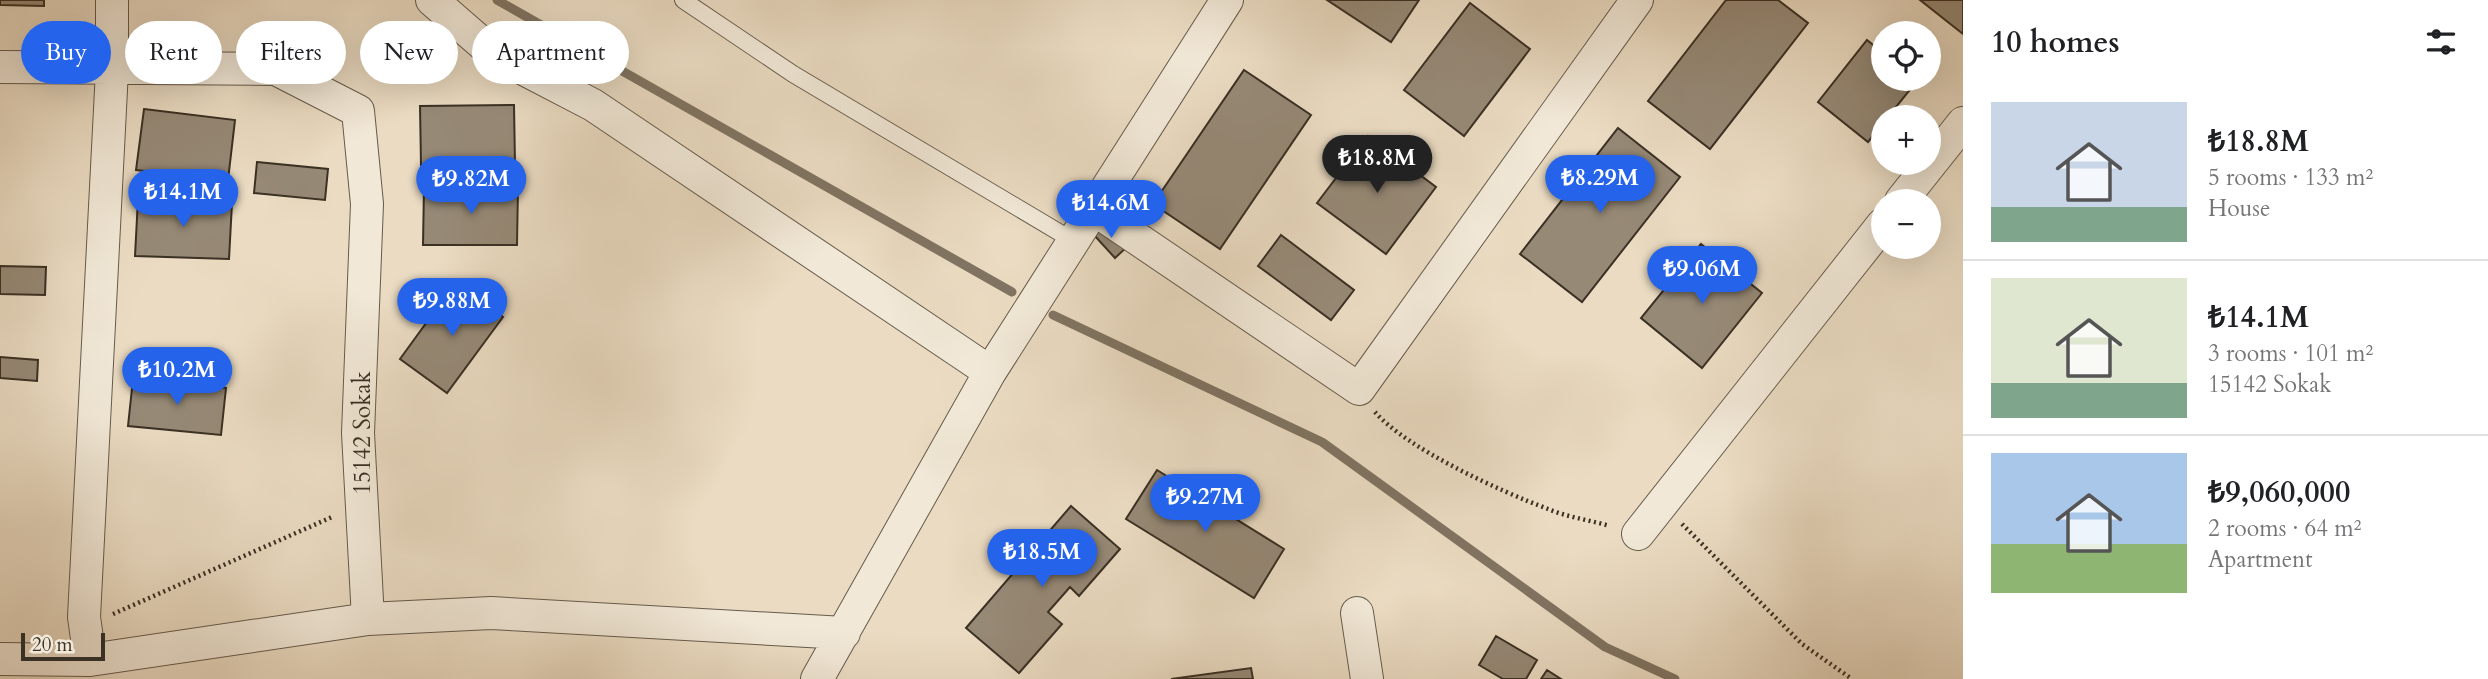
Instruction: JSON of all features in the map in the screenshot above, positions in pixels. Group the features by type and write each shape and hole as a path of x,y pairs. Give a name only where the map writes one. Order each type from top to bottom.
{"street":[{"path":"90,660 84,617 112,70 112,0"},
{"path":"432,0 493,53 593,105 990,372"},
{"path":"817,679 990,372 1227,0"},
{"path":"1092,208 1359,389 1637,0"},
{"name":"15142 Sokak","path":"0,67 112,70 276,69 358,111 367,204 358,433 368,619"},
{"path":"1911,189 1963,123"},
{"path":"1638,534 1871,239"},
{"path":"0,660 90,660 368,619 491,613 844,633"},
{"path":"1357,613 1367,679"}],"lane":[{"path":"683,0 793,74 1072,240"}],"path":[{"path":"1359,389 1377,414 1408,440 1472,474 1548,509 1638,534"},
{"path":"1661,503 1802,644 1852,679"},
{"path":"84,617 109,617 362,504"}],"building":[{"path":"0,0 44,0 44,6 0,5"},
{"path":"1327,0 1419,0 1391,42"},
{"path":"1726,0 1778,0 1808,23 1710,149 1648,101"},
{"path":"1920,0 1963,0 1963,34"},
{"path":"1470,3 1530,49 1464,136 1404,90"},
{"path":"1867,40 1871,43 1871,91 1909,91 1898,105 1871,105 1871,138 1868,142 1818,102"},
{"path":"1244,70 1311,115 1220,249 1153,204"},
{"path":"514,105 515,164 421,165 420,106"},
{"path":"144,109 235,120 228,180 136,170"},
{"path":"1618,128 1680,177 1582,302 1520,254"},
{"path":"1368,136 1436,187 1386,254 1317,203"},
{"path":"257,162 328,169 325,200 254,193"},
{"path":"424,187 518,187 517,245 423,245"},
{"path":"138,199 232,203 229,259 135,256"},
{"path":"1108,223 1128,246 1115,258 1094,235"},
{"path":"1281,235 1354,290 1331,320 1258,266"},
{"path":"1701,244 1762,293 1702,368 1641,318"},
{"path":"0,266 46,267 45,295 0,294"},
{"path":"456,282 503,317 447,393 400,359"},
{"path":"0,357 38,360 37,381 0,378"},
{"path":"133,379 226,388 221,435 128,426"},
{"path":"1157,470 1284,549 1254,598 1126,519"},
{"path":"1071,506 1120,549 1079,596 1070,587 1048,612 1062,624 1019,673 966,628"},
{"path":"1496,636 1537,660 1526,679 1503,679 1479,665"},
{"path":"1251,668 1253,679 1171,679"},
{"path":"1547,670 1561,679 1541,679"}],"waterway":[{"path":"497,0 1012,292"},
{"path":"1053,315 1322,442 1605,647 1675,679"}]}
